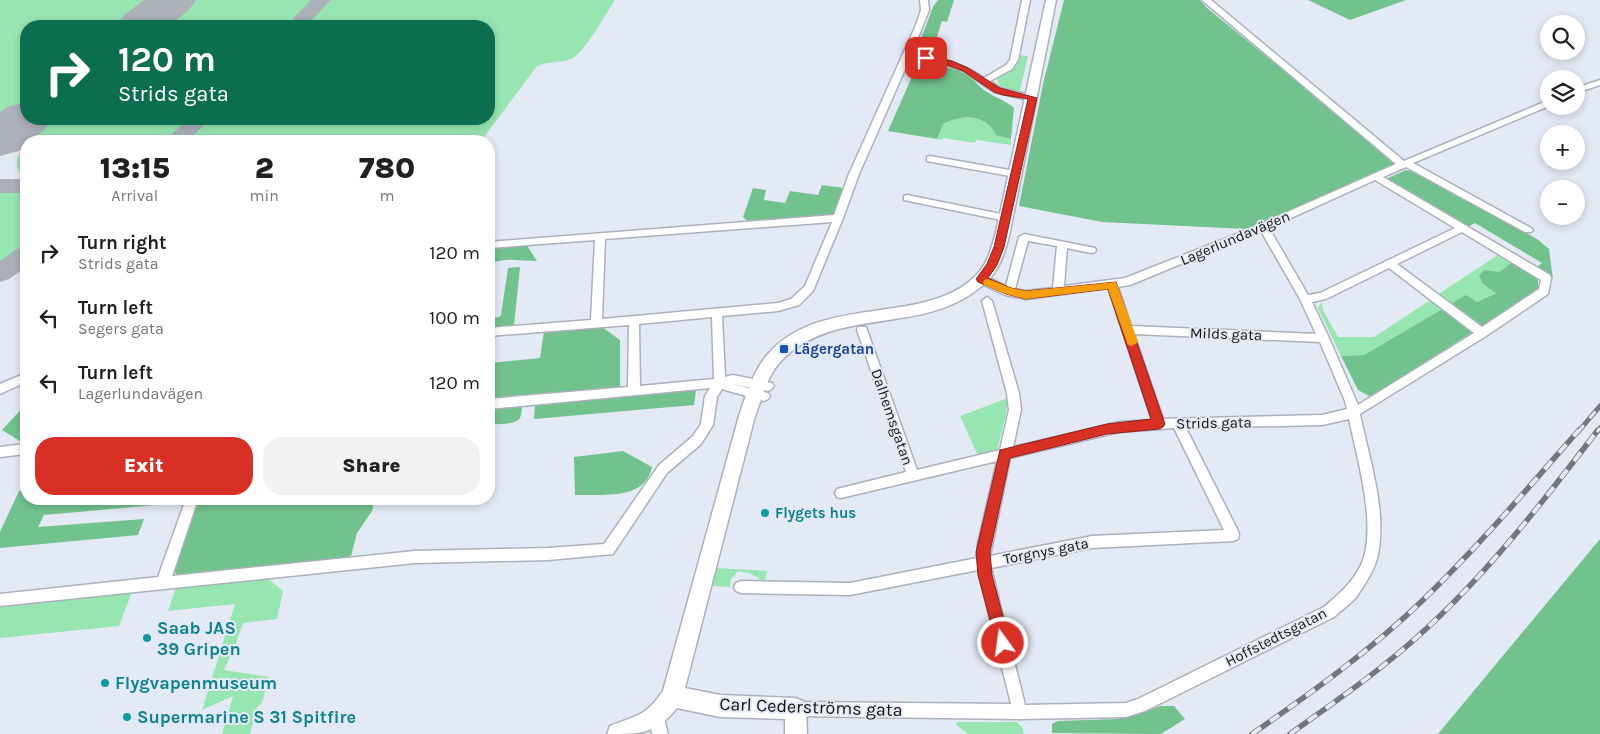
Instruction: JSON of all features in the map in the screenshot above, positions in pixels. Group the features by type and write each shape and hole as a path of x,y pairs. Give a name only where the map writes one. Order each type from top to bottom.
{"street":[{"path":"495,332 718,314 778,307 800,299 809,288 854,174 908,55 924,16 924,0"},
{"path":"984,81 1009,67 1014,60 1026,0"},
{"path":"618,734 646,725 658,726 672,696 735,466 761,390 784,356 798,339 823,325 936,304 956,296 981,279 992,265 1006,218 1051,0"},
{"path":"1206,0 1342,115 1404,164 1528,230"},
{"path":"908,55 950,63 1006,94 1032,98"},
{"path":"1585,88 1600,82"},
{"name":"Lagerlundavägen","path":"981,279 1009,292 1026,295 1112,285 1138,278 1540,107"},
{"path":"930,159 1015,174"},
{"path":"1377,177 1463,228"},
{"path":"907,198 1006,218"},
{"path":"495,245 838,218"},
{"name":"Hoffstedtsgatan","path":"1020,712 1112,711 1140,706 1329,612 1351,593 1365,571 1371,556 1373,537 1372,500 1365,463 1352,414 1351,401 1305,299 1263,226"},
{"path":"1305,299 1322,296 1463,228"},
{"name":"Strids gata","path":"841,493 1107,429 1177,423 1333,420 1352,414 1482,333 1544,291 1546,278 1463,228"},
{"path":"596,324 600,236"},
{"path":"1009,292 1014,280 1024,237 1091,250"},
{"path":"1058,292 1062,244"},
{"path":"1389,263 1482,333"},
{"path":"1112,285 1159,424"},
{"path":"987,301 1015,402 1014,417 985,543 983,563 1020,712"},
{"path":"0,600 415,557 548,554 608,550 663,469 704,432 707,425 711,396 720,383 718,314"},
{"path":"634,321 634,390"},
{"name":"Dalhemsgatan","path":"862,330 913,476"},
{"name":"Milds gata","path":"1128,330 1324,338"},
{"path":"0,389 20,380"},
{"path":"495,403 720,383 730,388 761,390"},
{"name":"Torgnys gata","path":"741,587 850,589 1092,542 1233,535 1177,423"},
{"path":"0,452 20,450"},
{"path":"163,582 190,505"},
{"name":"Carl Cederströms gata","path":"672,696 720,706 1020,712"},
{"path":"795,709 796,734"}],"green space":[{"path":"0,0 154,0 128,20 20,20 20,105 0,121"},
{"path":"194,0 314,0 293,20 169,20"},
{"path":"328,0 615,0 582,50 571,59 537,66 495,122 495,20 307,20"},
{"path":"938,0 954,0 947,22 942,21 931,55 923,54 917,49 933,7"},
{"path":"1064,0 1200,0 1207,8 1398,164 1246,229 1102,222 1019,206 1043,84"},
{"path":"1308,0 1406,0 1350,20"},
{"path":"1019,55 1028,56 1020,90 1012,90 1000,86 997,79 1014,67"},
{"path":"918,63 938,65 958,71 970,77 984,90 1014,108 1011,139 996,135 986,123 973,118 958,119 943,124 937,139 888,131"},
{"path":"953,118 973,118 989,123 1004,136 1011,139 1011,145 976,140 975,143 943,138 942,140 937,139 943,124"},
{"path":"44,125 185,125 174,135 34,135"},
{"path":"200,125 493,125 485,135 191,135"},
{"path":"20,153 20,172 17,163"},
{"path":"1406,170 1422,174 1537,239 1549,249 1553,279 1535,269 1542,263 1475,223 1466,228 1386,179"},
{"path":"822,185 844,188 835,214 749,222 743,217 753,188 766,190 764,200 785,203 790,191 818,195"},
{"path":"0,191 20,191 20,252 0,267"},
{"path":"526,244 537,261 509,260 495,262 495,247"},
{"path":"1501,253 1514,261 1499,272 1485,270 1483,284 1497,292 1477,302 1449,305 1437,295"},
{"path":"1514,261 1538,277 1538,289 1479,328 1449,305 1466,295 1477,302 1496,293 1483,284 1479,275 1485,270 1499,272"},
{"path":"520,267 514,326 495,328 495,317 501,315 508,268"},
{"path":"1432,299 1444,308 1364,355 1341,356 1318,308 1322,302 1323,310 1338,337 1374,337"},
{"path":"1444,308 1474,331 1379,392 1369,396 1358,390 1341,356 1364,355"},
{"path":"602,327 620,340 620,387 495,398 495,362 540,358 544,331"},
{"path":"696,390 694,405 534,419 535,405"},
{"path":"1008,398 997,451 978,456 960,416"},
{"path":"522,405 520,418 505,424 495,424 495,408"},
{"path":"20,410 20,441 2,430"},
{"path":"623,451 652,467 648,478 641,486 632,491 609,495 575,495 574,457"},
{"path":"19,491 20,505 155,505 44,515 38,527 144,519 138,535 0,548 0,532"},
{"path":"196,505 374,505 372,511 357,533 350,560 188,576 176,574 173,569"},
{"path":"1600,539 1600,734 1438,734"},
{"path":"716,568 767,571 765,582 749,573 738,571 731,579 730,587 711,586"},
{"path":"267,578 283,591 277,619 243,623 224,670 269,677 262,703 257,707 250,734 222,734 233,696 202,710 235,604 168,611 176,587"},
{"path":"132,592 119,626 0,638 0,607"},
{"path":"1161,706 1174,706 1185,719 1161,734 1052,733 1052,724 1058,721 1116,719"},
{"path":"957,722 1017,722 1022,727 1024,734 968,734 956,725"}],"taxiway":[{"path":"301,20 322,0"},
{"path":"182,135 193,125"},
{"path":"0,186 20,186"},
{"path":"0,273 20,259"}],"runway":[{"path":"148,20 173,0"},
{"path":"0,139 20,123"}],"railway":[{"path":"1578,432 1600,406"},
{"path":"1597,432 1600,428"},
{"path":"1252,734 1361,654 1422,601 1483,538 1579,430"},
{"path":"1290,734 1386,663 1441,615 1512,538 1598,430"}],"slow traffic":[{"path":"988,283 1009,292 1026,295 1112,285 1132,342"}],"place":[{"name":"Lägergatan","path":"784,349"},
{"name":"Flygets hus","path":"765,513"},
{"name":"Saab JAS 39 Gripen","path":"147,638"},
{"name":"Flygvapenmuseum","path":"105,683"},
{"name":"Supermarine S 31 Spitfire","path":"127,717"}],"route":[{"path":"926,58 950,63 966,70 1006,94 1032,98 999,247 992,265 981,279 1009,292 1026,295 1112,285 1159,424 1131,425 1107,429 1004,454 983,552 985,575 1003,643"}]}
